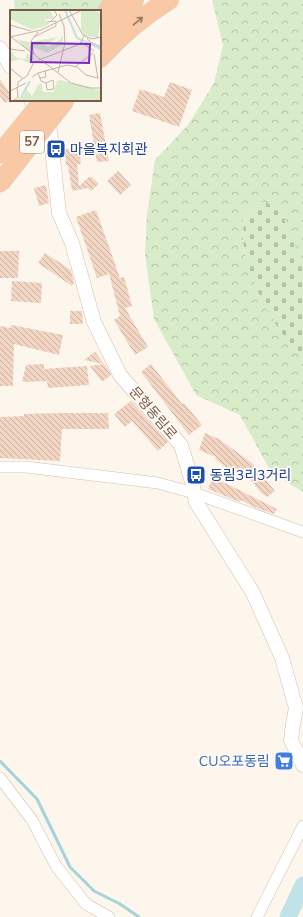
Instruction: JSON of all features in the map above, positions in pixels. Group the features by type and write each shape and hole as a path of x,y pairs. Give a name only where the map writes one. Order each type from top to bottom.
{"highway":[{"path":"101,21 114,0"},
{"path":"101,49 134,0"},
{"path":"101,57 139,20 169,0"},
{"name":"57","path":"0,154 43,101"},
{"name":"57","path":"0,183 64,101"}],"street":[{"path":"0,48 10,64"},
{"name":"문형동림로","path":"32,101 50,131 60,213 72,243 94,322 120,375 181,445 196,502 253,593 282,658 296,708 292,740 303,765"},
{"path":"0,467 26,467 158,483 194,493 303,532"},
{"path":"0,778 32,820 56,866 86,904 109,917"},
{"path":"257,917 303,826"}],"green space":[{"path":"14,0 118,0 101,54 101,10 15,10"},
{"path":"212,0 303,0 303,271 262,202 243,217 243,241 249,269 261,297 275,323 303,359 303,492 271,472 240,415 196,395 154,319 145,254 147,214 155,160 188,125 214,83 223,45"},
{"path":"262,202 277,206 292,235 303,271 303,359 284,336 267,310 254,283 245,254 243,217"}],"building":[{"path":"0,79 10,94 10,100 5,103 0,96"},
{"path":"170,82 192,90 179,127 132,111 140,89 164,97"},
{"path":"100,113 109,161 97,162 89,115"},
{"path":"79,148 81,164 77,164 79,186 89,177 92,177 99,184 91,191 88,188 72,191 68,165 66,165 65,149"},
{"path":"118,171 131,185 120,195 107,181"},
{"path":"46,185 49,203 39,206 34,188"},
{"path":"96,210 120,278 124,277 132,306 125,308 148,347 135,355 114,320 120,316 109,274 97,278 76,217"},
{"path":"0,251 19,251 18,278 0,278"},
{"path":"45,253 71,270 74,283 72,286 38,263"},
{"path":"12,281 42,283 41,303 11,301"},
{"path":"70,311 82,311 83,324 70,324"},
{"path":"11,325 63,335 59,355 14,344 13,386 0,386 0,326 11,328"},
{"path":"95,352 104,364 84,360"},
{"path":"44,364 44,369 87,366 89,385 48,388 47,381 22,382 26,365"},
{"path":"104,364 111,375 102,382 90,366"},
{"path":"151,364 182,404 184,403 202,425 189,435 141,372"},
{"path":"131,401 168,442 158,451 132,421 125,427 114,414"},
{"path":"108,413 109,429 62,429 60,461 0,458 0,417 24,416 24,414"},
{"path":"205,433 219,439 252,463 275,491 267,497 261,493 240,467 235,474 215,459 216,457 199,450"},
{"path":"213,477 277,509 274,514 254,507 241,500 240,502 208,489"}],"waterway":[{"path":"0,761 37,799 70,867 94,891 120,904 139,917"},
{"path":"288,917 303,885"}],"place":[{"name":"마을복지회관","path":"56,149"},
{"name":"동림3리3거리","path":"196,475"},
{"name":"CU오포동림","path":"284,761"}]}
